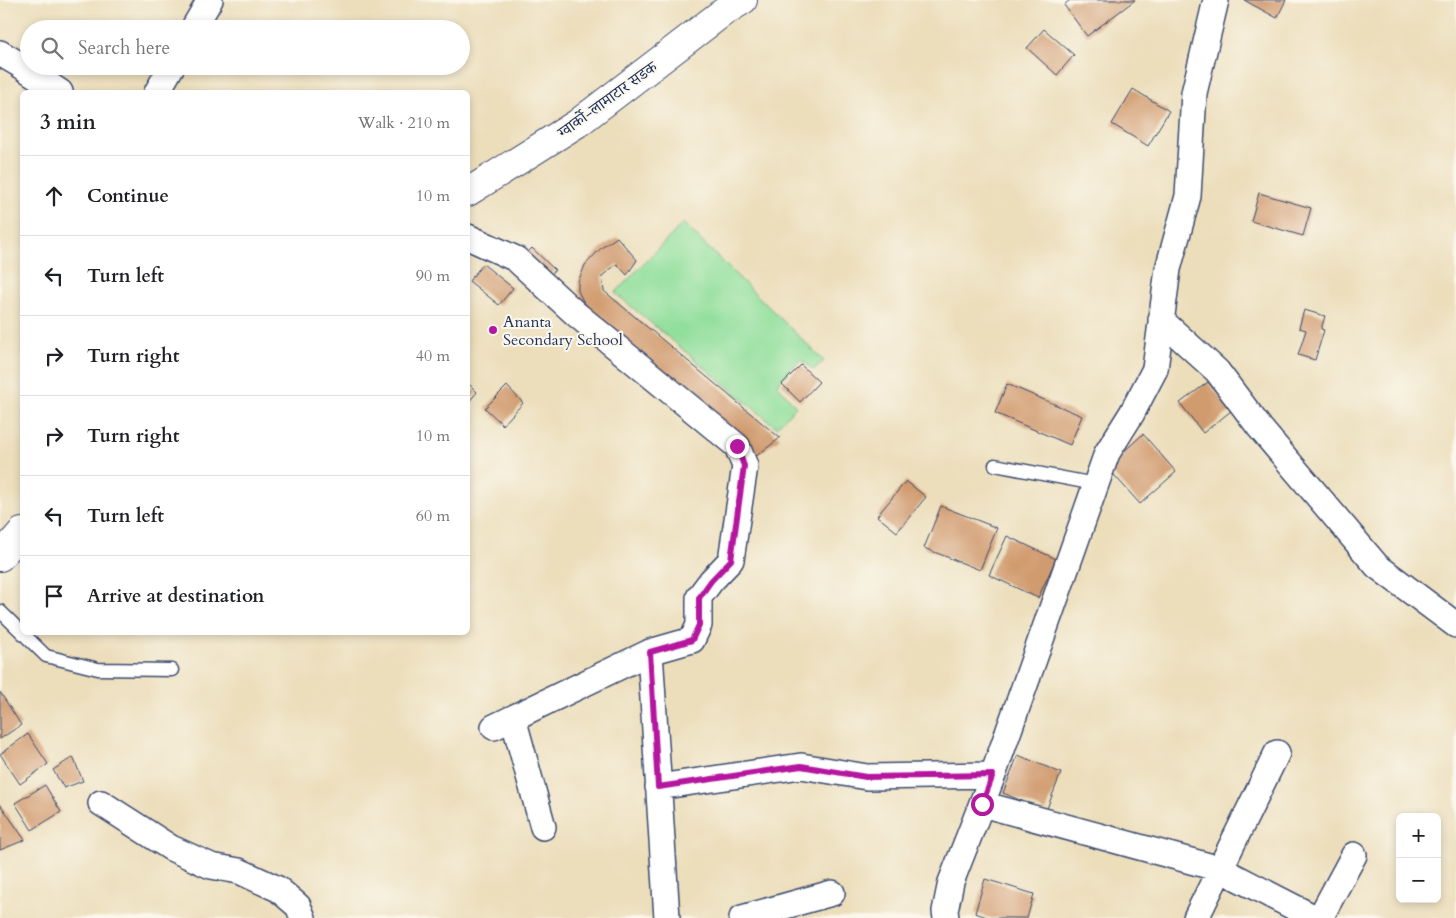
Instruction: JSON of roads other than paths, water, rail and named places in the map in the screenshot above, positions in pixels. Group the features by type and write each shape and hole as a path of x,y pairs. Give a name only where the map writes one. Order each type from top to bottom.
{"main road":[{"name":"ग्वार्को-लामाटार सडक","path":"470,191 578,123 722,12 743,0"},
{"path":"0,557 20,534"}],"street":[{"path":"198,20 210,0"},
{"path":"946,918 945,911 951,882 993,775 1106,453 1132,413 1155,369 1168,269 1188,196 1194,93 1216,0"},
{"path":"0,53 20,65"},
{"path":"37,75 57,90"},
{"path":"158,90 167,75"},
{"path":"470,238 516,259 576,314 737,446 744,466 731,560 711,581 699,598 699,625 692,640 650,652 504,722 543,828"},
{"path":"1161,320 1217,371 1260,428 1377,566 1456,625"},
{"path":"650,652 667,918"},
{"path":"1196,918 1277,753"},
{"path":"658,787 801,766 866,777 993,775"},
{"path":"101,803 171,848 211,866 239,871 278,888 298,906 303,918"},
{"path":"982,804 1220,869 1316,918"},
{"path":"1320,918 1354,855"},
{"path":"742,918 832,893"}],"lane":[{"path":"995,465 1095,484"},
{"path":"0,611 20,631"},
{"path":"25,635 46,656 98,669 172,670"}],"place":[{"name":"Ananta Secondary School","path":"493,330"}]}
